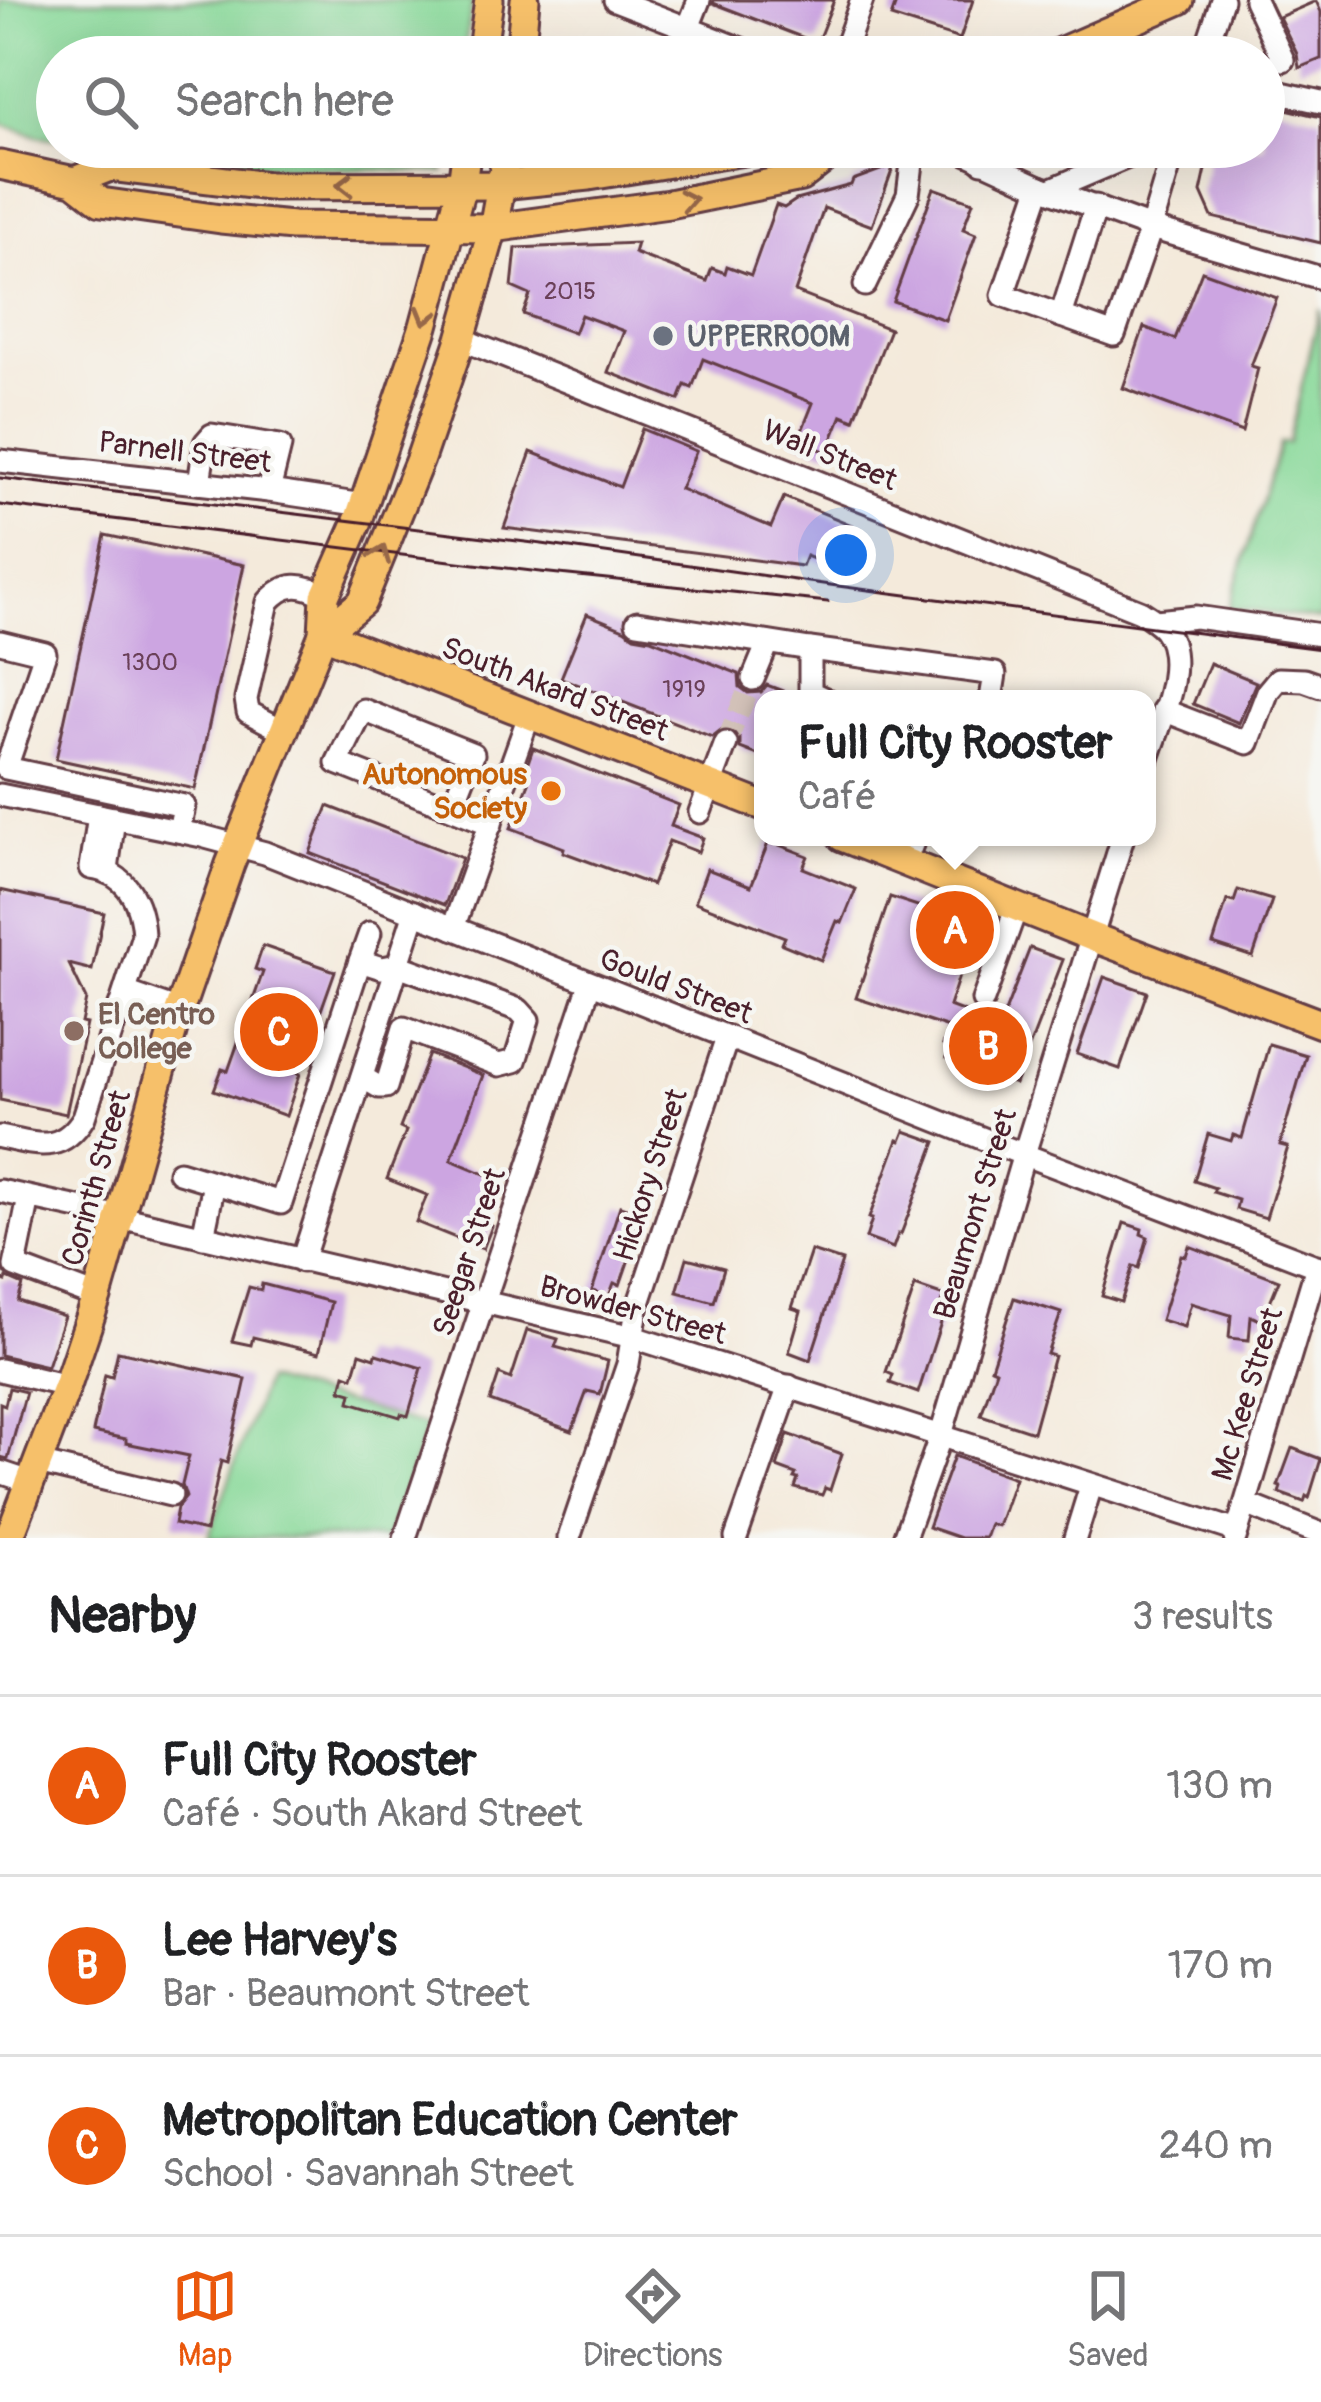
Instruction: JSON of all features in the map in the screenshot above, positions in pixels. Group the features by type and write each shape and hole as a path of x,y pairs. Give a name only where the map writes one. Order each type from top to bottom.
{"main road":[{"path":"484,36 489,0"},
{"path":"522,36 525,0"},
{"path":"1103,36 1180,0"},
{"path":"0,165 74,181 100,202 201,217 292,226 451,228 494,228 669,204 801,177 813,168"},
{"path":"74,181 107,168"},
{"path":"118,168 268,186 501,184 647,168"},
{"name":"Corinth Street","path":"9,1538 97,1297 177,1019 237,844 323,634 325,596 363,505 424,326 464,168"},
{"name":"Corinth Street","path":"323,634 362,602 420,459 494,228 504,168"},
{"name":"South Akard Street","path":"323,634 530,713 705,798 754,805"},
{"path":"910,849 1017,906 1321,1024"}],"street":[{"path":"615,0 708,36"},
{"path":"688,28 699,0"},
{"path":"849,36 862,0"},
{"path":"1210,36 1222,0"},
{"path":"1256,0 1272,36"},
{"path":"1285,94 1321,102"},
{"path":"865,285 908,195 911,168"},
{"path":"996,168 1151,228 1321,278"},
{"path":"1098,168 1045,189 1003,295 1114,334 1169,168"},
{"path":"1061,316 1096,206"},
{"name":"Wall Street","path":"461,339 1140,611 1163,629"},
{"path":"199,483 205,443 212,436 280,446 269,491"},
{"name":"Parnell Street","path":"0,460 363,505"},
{"path":"284,730 248,712 246,699 268,602 289,586 308,586 325,596"},
{"path":"1156,733 1174,680 1175,654 1163,629 1196,617 1321,635"},
{"path":"637,622 994,674 992,690"},
{"path":"0,643 45,653 6,767 184,806 179,831"},
{"path":"753,679 768,643"},
{"path":"810,649 810,690"},
{"path":"1163,710 1248,743 1268,691 1278,679 1321,686"},
{"path":"452,807 473,754 363,710 337,764 491,824"},
{"path":"453,928 530,713"},
{"path":"705,798 726,742"},
{"name":"Gould Street","path":"0,795 237,844 1319,1267"},
{"path":"0,1137 42,1146 68,1138 84,1117 143,935 135,897 123,881 99,869 106,817"},
{"name":"Beaumont Street","path":"904,1538 941,1435 1120,846"},
{"path":"983,1000 1017,906"},
{"path":"302,1261 415,912"},
{"path":"179,1172 281,1203 370,933"},
{"path":"360,961 382,968 398,965 518,1010 528,1020 515,1061 499,1065 404,1028 386,1087 362,1077"},
{"name":"Seegar Street","path":"405,1538 590,984"},
{"path":"122,1000 177,1019"},
{"name":"Hickory Street","path":"569,1538 628,1364 637,1309 727,1038"},
{"path":"202,1237 214,1183"},
{"name":"Browder Street","path":"0,1191 633,1337 1236,1535"},
{"path":"29,1198 14,1266 97,1297"},
{"name":"Mc Kee Street","path":"1236,1535 1319,1267"},
{"path":"0,1370 67,1386"},
{"path":"736,1538 789,1386"},
{"path":"0,1472 34,1473 170,1496"},
{"path":"1075,1538 1091,1486"},
{"path":"1246,1504 1321,1534"}],"green space":[{"path":"0,0 473,0 467,36 36,36 36,136 0,123"},
{"path":"323,168 444,168 443,172"},
{"path":"1320,309 1321,620 1229,608 1280,443 1288,443"},
{"path":"265,1380 427,1426 387,1538 208,1538"}],"building":[{"path":"834,0 820,36 799,36 713,3"},
{"path":"897,0 973,0 961,36 891,17"},
{"path":"1316,1 1321,12 1321,59 1299,68 1279,17"},
{"path":"1285,109 1321,117 1321,243 1212,217 1201,192 1206,168 1285,168"},
{"path":"893,168 872,226 824,208 795,292 890,329 854,420 842,415 827,452 798,441 813,403 703,359 692,388 685,385 679,400 608,372 624,331 581,315 574,333 523,314 530,295 512,287 516,248 637,243 634,253 707,281 712,268 725,273 727,266 751,275 776,205 784,208 796,200 851,185 853,180"},
{"path":"934,188 973,202 963,229 976,234 945,320 893,301"},
{"path":"1202,271 1277,298 1251,366 1258,368 1242,432 1123,388 1144,327 1175,339"},
{"path":"642,429 696,451 680,489 771,527 784,497 852,525 835,567 806,556 802,566 504,528 531,452 620,487"},
{"path":"105,535 244,565 195,789 56,759"},
{"path":"587,614 651,639 739,674 740,687 754,693 754,753 740,748 740,739 732,730 722,729 712,737 561,678"},
{"path":"1210,663 1256,682 1239,723 1193,704"},
{"path":"533,748 679,805 671,826 703,838 698,852 669,841 652,885 511,828 529,783 522,780"},
{"path":"328,806 462,858 445,905 310,853"},
{"path":"767,846 782,846 808,856 803,868 856,889 821,960 782,944 785,937 695,902 707,869 751,886"},
{"path":"0,890 104,913 92,970 69,964 86,999 81,1023 86,1024 66,1114 0,1100"},
{"path":"1238,890 1272,900 1253,957 1213,944 1227,900 1234,902"},
{"path":"890,897 976,925 949,1006 1000,1025 1030,948 1063,960 1015,1084 946,1058 950,1047 943,1045 949,1028 856,998"},
{"path":"263,946 335,971 320,1013 292,1003 271,1064 300,1074 286,1116 214,1090 222,1069 228,1071 263,972 255,969"},
{"path":"1104,977 1147,992 1120,1069 1077,1054"},
{"path":"1269,1044 1306,1055 1280,1145 1288,1147 1266,1218 1236,1209 1238,1200 1194,1181 1208,1134 1231,1141 1233,1135 1242,1138"},
{"path":"429,1054 483,1075 451,1160 497,1179 480,1221 492,1226 483,1249 416,1222 427,1195 387,1179 406,1131 400,1128"},
{"path":"905,1131 936,1142 893,1248 866,1238 869,1218"},
{"path":"620,1206 640,1213 634,1231 638,1233 620,1285 614,1283 609,1296 592,1291"},
{"path":"1124,1223 1142,1229 1141,1234 1148,1237 1121,1302 1102,1296"},
{"path":"1189,1246 1279,1280 1262,1321 1251,1316 1249,1340 1229,1338 1231,1315 1191,1303 1184,1327 1161,1320 1181,1255 1186,1256"},
{"path":"811,1251 842,1261 810,1360 789,1352 801,1311 792,1308"},
{"path":"687,1258 724,1268 714,1302 677,1292"},
{"path":"0,1279 23,1285 18,1301 64,1316 47,1366 0,1355"},
{"path":"262,1284 331,1302 319,1353 253,1337 251,1345 232,1341 249,1287 261,1290"},
{"path":"915,1286 944,1296 940,1305 946,1307 918,1393 890,1383 893,1375 886,1372"},
{"path":"1014,1298 1061,1313 1047,1354 1054,1356 1033,1432 981,1415"},
{"path":"527,1330 558,1339 555,1347 608,1361 600,1394 587,1391 572,1431 490,1401 499,1374 511,1379"},
{"path":"118,1351 246,1379 206,1531 174,1524 177,1508 186,1497 182,1485 189,1456 93,1432 105,1375 112,1377"},
{"path":"360,1353 422,1368 408,1416 350,1402 352,1393 341,1390 345,1374 353,1377"},
{"path":"9,1388 26,1392 8,1459 0,1457 0,1403 5,1405"},
{"path":"788,1434 842,1454 830,1490 825,1488 822,1495 795,1488 796,1474 777,1467"},
{"path":"1292,1448 1321,1459 1304,1502 1279,1493"},
{"path":"954,1456 1015,1478 998,1526 990,1524 985,1538 960,1538 928,1527"}],"tunnel":[{"path":"726,743 753,679"}],"tram line":[{"path":"0,478 542,544 1321,649"},
{"path":"0,505 540,572 828,602"}],"place":[{"name":"UPPERROOM","path":"663,336"},
{"name":"Autonomous Society","path":"551,791"},
{"name":"Full City Rooster","path":"955,930"},
{"name":"El Centro College","path":"74,1031"},
{"name":"Metropolitan Education Center","path":"279,1032"},
{"name":"Lee Harvey's","path":"988,1046"}]}
